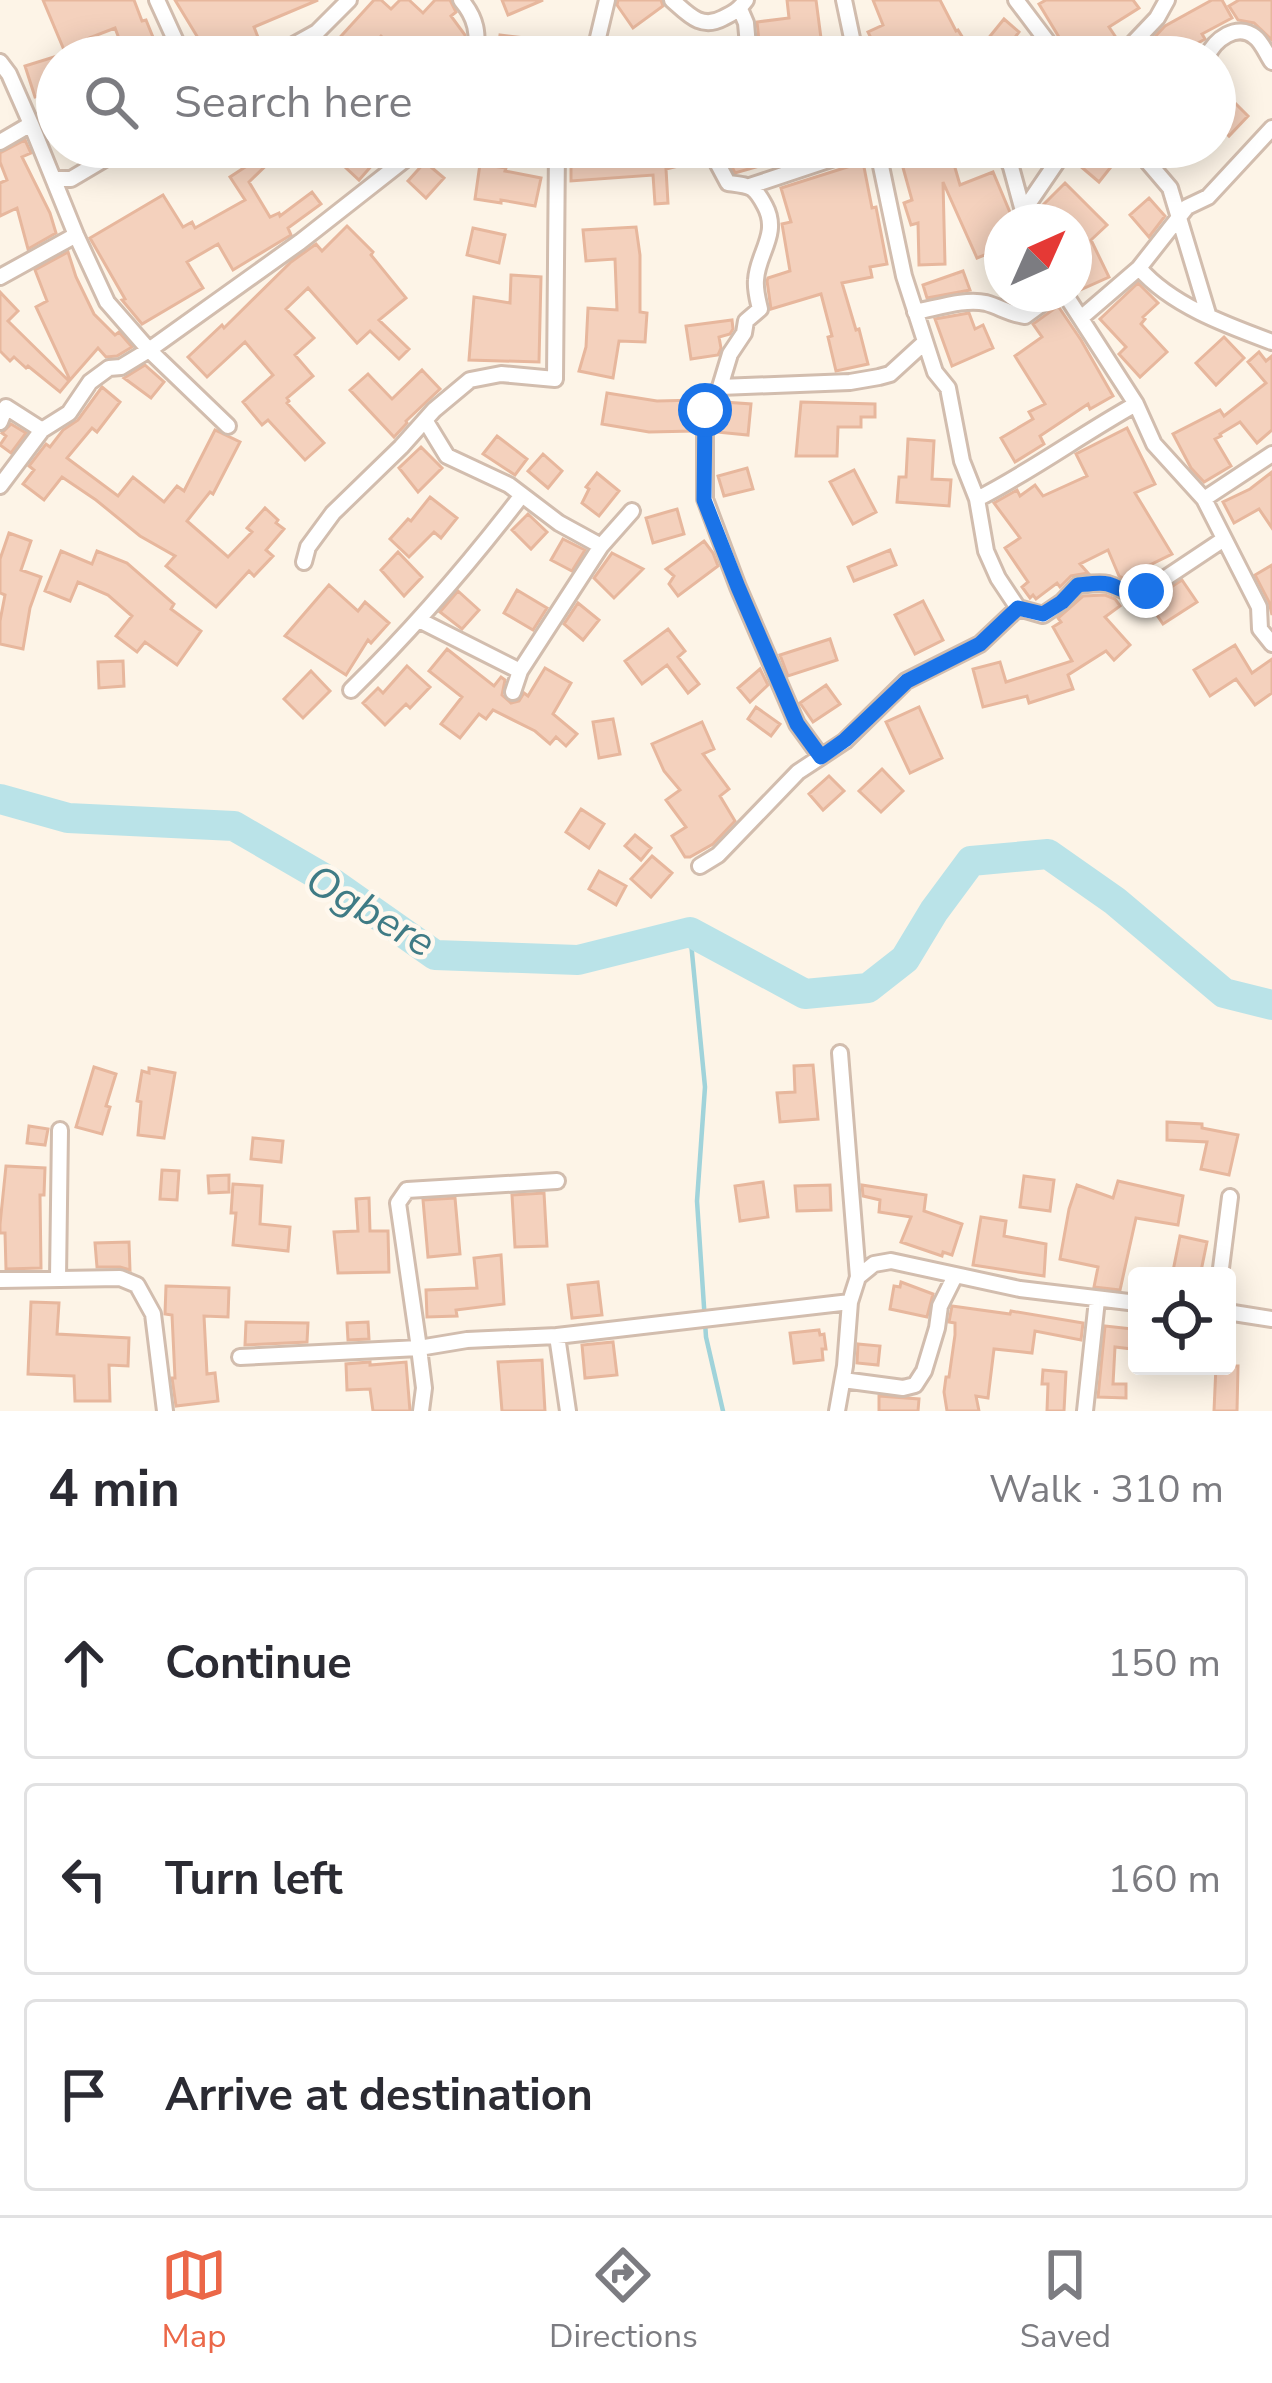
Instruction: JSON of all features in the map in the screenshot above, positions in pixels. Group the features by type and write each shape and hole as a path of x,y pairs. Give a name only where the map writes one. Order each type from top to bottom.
{"street":[{"path":"157,0 173,36"},
{"path":"310,36 349,0"},
{"path":"599,36 608,0"},
{"path":"672,0 690,16 713,24 743,4 747,36"},
{"path":"844,0 852,36"},
{"path":"1016,0 1043,36"},
{"path":"1140,36 1166,0"},
{"path":"464,1 478,36"},
{"path":"1224,36 1243,32 1256,37 1272,62"},
{"path":"0,62 36,136"},
{"path":"0,142 31,124"},
{"path":"1236,167 1272,128"},
{"path":"49,168 106,302 228,426"},
{"path":"53,179 71,179 89,168"},
{"path":"0,486 42,430 69,413 90,382 149,350 395,168"},
{"path":"304,562 308,547 334,513 470,380 501,374 555,379 556,168"},
{"path":"720,168 728,183 757,190 771,218 768,244 755,277 760,309 746,321 720,387 705,410 704,500 797,724 821,757"},
{"path":"750,186 804,168"},
{"path":"881,168 904,276 935,372 948,388 986,551 1018,608 1043,614 1078,585 1106,583 1136,595 1223,539"},
{"path":"1011,168 1020,204"},
{"path":"1032,204 1054,168"},
{"path":"1154,168 1170,188 1180,214 1208,314"},
{"path":"1082,317 1139,268 1187,206 1208,197 1235,168"},
{"path":"65,204 71,179"},
{"path":"0,278 76,235"},
{"path":"1139,268 1156,287 1272,342"},
{"path":"915,312 984,302"},
{"path":"1078,312 1136,404 1154,444 1204,500 1259,607 1260,629 1272,644"},
{"path":"720,387 879,377 890,374 925,342"},
{"path":"977,499 1136,404"},
{"path":"0,422 6,407 42,430"},
{"path":"425,420 447,456 509,485 601,546"},
{"path":"1204,500 1272,454"},
{"path":"351,690 460,575 522,495"},
{"path":"513,692 520,671 601,546 632,511"},
{"path":"700,866 718,854 797,772 845,740 907,681 980,644 1018,608"},
{"path":"419,620 520,671"},
{"path":"837,1411 850,1302 858,1276 839,1053"},
{"path":"58,1278 60,1130"},
{"path":"421,1411 424,1388 398,1203 407,1190 557,1181"},
{"path":"1221,1267 1230,1197"},
{"path":"858,1276 874,1264 891,1261 1020,1289 1128,1303"},
{"path":"843,1380 903,1388 915,1385 938,1328 940,1306 955,1276"},
{"path":"0,1280 120,1278 136,1286 153,1314 165,1411"},
{"path":"1085,1411 1097,1300"},
{"path":"240,1357 557,1336 850,1302"},
{"path":"1236,1313 1272,1319"},
{"path":"557,1336 568,1411"}],"building":[{"path":"43,0 134,0 152,36 118,36 115,28 94,36 58,36"},
{"path":"175,0 318,0 254,27 258,36 197,36"},
{"path":"374,0 391,9 400,0 409,0 423,13 435,0 450,0 456,12 451,16 465,35 465,36 341,36"},
{"path":"502,0 543,0 508,15"},
{"path":"618,0 661,0 663,6 633,28"},
{"path":"787,0 816,0 821,36 758,36 757,22 789,18"},
{"path":"873,0 940,0 962,36 870,36 868,32 883,25"},
{"path":"1046,0 1133,0 1139,8 1109,27 1115,36 1058,36 1039,4"},
{"path":"1212,0 1222,0 1232,18 1203,36 1156,36"},
{"path":"1239,0 1272,0 1272,40 1254,23 1238,20 1229,6"},
{"path":"1004,19 1019,32 1016,36 990,36"},
{"path":"36,63 36,97 35,97 25,66"},
{"path":"1236,104 1248,116 1236,129"},
{"path":"25,140 31,153 22,157 56,233 28,249 17,208 0,216 0,183 7,180 0,153"},
{"path":"244,168 263,168 249,182 270,217 280,216 312,192 321,204 288,228 291,235 233,270 218,244 187,262 203,288 142,324 122,300 90,238 163,195 183,227 192,222 195,228 245,200 230,177"},
{"path":"346,168 370,168 359,180"},
{"path":"420,168 432,168 444,178 426,198 408,181"},
{"path":"479,168 506,168 541,178 535,206 475,199"},
{"path":"571,168 670,168 666,169 668,203 655,204 653,175 571,181"},
{"path":"844,168 864,168 887,264 870,267 872,277 842,283 868,364 836,371 821,294 771,309 768,278 790,271 782,224 791,222 781,188"},
{"path":"903,168 955,168 960,185 993,172 1006,204 984,204 984,255 977,258 943,182 945,264 919,265 918,223 911,225 904,203 912,200"},
{"path":"1083,168 1110,168 1099,182"},
{"path":"1065,183 1086,204 1044,204"},
{"path":"1149,198 1165,216 1149,237 1130,215"},
{"path":"1092,210 1107,225 1092,239"},
{"path":"347,226 373,252 406,298 379,320 409,349 399,359 370,331 357,343 308,288 286,309 314,338 295,355 313,376 287,398 324,443 305,460 268,420 262,425 243,402 273,375 245,342 207,377 188,357 291,262 316,244 322,251"},
{"path":"636,227 640,312 647,313 645,342 619,341 613,378 579,371 588,308 617,310 615,259 586,261 583,230"},
{"path":"473,228 505,235 499,263 467,255"},
{"path":"1092,242 1109,277 1092,285"},
{"path":"68,252 94,314 132,347 106,357 98,348 70,380 36,307 47,301 35,270"},
{"path":"963,271 970,290 927,298 923,285"},
{"path":"511,275 541,277 539,362 469,360 474,297 510,303"},
{"path":"1138,283 1158,303 1141,324 1167,352 1140,377 1119,354 1126,347 1100,319"},
{"path":"0,292 18,311 8,321 69,381 60,392 0,351"},
{"path":"1050,312 1062,312 1113,396 1090,409 1088,404 1040,436 1044,444 1015,462 1001,438 1033,419 1029,412 1045,404 1015,356 1042,337 1033,324"},
{"path":"969,313 975,329 983,325 993,348 952,366 935,319"},
{"path":"732,320 730,334 719,337 718,355 691,359 686,326"},
{"path":"1224,337 1244,358 1216,385 1196,363"},
{"path":"1259,352 1266,361 1272,356 1272,430 1257,443 1240,422 1220,434 1215,439 1231,466 1204,482 1173,434 1220,410 1224,416 1266,383 1248,362"},
{"path":"145,365 164,382 151,398 124,378"},
{"path":"422,370 440,389 394,437 350,390 368,374 392,399"},
{"path":"102,387 120,402 97,432 92,428 67,458 118,496 133,477 164,502 177,486 184,491 215,430 240,442 213,494 187,521 228,557 252,532 247,528 265,508 284,529 266,550 273,556 254,576 249,571 216,607 166,566 175,556 140,536 62,477 44,500 23,484 34,470 29,466 46,444 50,447 78,420"},
{"path":"607,393 657,401 698,400 694,431 649,432 602,424"},
{"path":"724,402 751,404 748,435 716,432 716,413"},
{"path":"801,402 875,404 875,417 861,417 861,427 838,427 837,456 796,456"},
{"path":"11,424 26,433 11,453 0,445 6,436 2,433"},
{"path":"1127,428 1155,484 1135,493 1172,554 1123,578 1108,550 1080,564 1088,573 1071,576 1060,587 1057,583 1036,599 1030,598 1022,587 1028,582 1005,548 1020,538 994,503 1017,490 1020,496 1035,485 1043,496 1087,476 1076,454"},
{"path":"497,436 527,459 515,475 483,454"},
{"path":"908,439 934,441 932,479 951,480 949,506 897,502 899,477 906,477"},
{"path":"421,447 442,468 418,492 399,468"},
{"path":"543,454 562,471 548,488 528,471"},
{"path":"747,468 753,489 724,496 718,476"},
{"path":"854,470 876,512 853,524 830,482"},
{"path":"1272,472 1272,528 1259,509 1234,523 1223,502"},
{"path":"597,473 619,491 599,516 582,503"},
{"path":"430,497 457,518 441,538 434,532 409,557 390,539"},
{"path":"677,509 684,534 653,543 646,518"},
{"path":"528,514 547,532 531,549 512,530"},
{"path":"9,533 31,541 21,570 41,577 23,649 0,644 5,595 0,593 0,559"},
{"path":"563,539 585,550 572,571 551,560"},
{"path":"704,541 718,566 678,596 669,584 674,576 666,569"},
{"path":"890,550 896,565 854,581 848,567"},
{"path":"61,551 92,564 97,551 127,563 174,604 171,609 201,631 177,665 145,642 137,652 116,636 132,616 108,595 78,582 70,601 45,591"},
{"path":"398,552 422,577 404,596 381,570"},
{"path":"612,553 643,569 614,598 594,578"},
{"path":"1272,565 1272,615 1255,575"},
{"path":"1182,580 1197,602 1163,624 1148,602"},
{"path":"329,585 358,611 365,602 389,623 371,643 368,640 346,675 285,636"},
{"path":"517,590 547,608 533,630 504,613"},
{"path":"458,591 479,610 462,629 440,612"},
{"path":"1105,595 1120,606 1105,617 1130,645 1114,660 1106,651 1068,675 1073,689 1029,703 1027,696 983,707 973,669 1000,662 1006,682 1072,661 1053,627 1083,596"},
{"path":"923,601 943,640 915,654 895,615"},
{"path":"578,603 599,620 583,640 564,624"},
{"path":"668,629 685,651 678,657 699,684 688,693 667,665 642,684 625,661"},
{"path":"830,639 837,660 788,676 780,655"},
{"path":"1235,645 1252,673 1272,659 1272,693 1255,705 1236,679 1210,696 1194,670"},
{"path":"447,649 494,686 501,677 505,680 502,695 511,703 524,693 528,696 545,668 571,683 553,714 577,734 566,746 556,737 550,744 493,710 486,719 479,714 460,738 441,724 462,697 429,671"},
{"path":"123,661 124,686 99,688 98,662"},
{"path":"407,666 430,687 385,725 363,703 378,688 383,693"},
{"path":"760,669 768,685 750,702 738,688"},
{"path":"311,671 330,691 303,718 284,699"},
{"path":"826,685 840,704 813,722 800,703"},
{"path":"756,707 780,724 771,736 748,719"},
{"path":"919,707 942,758 910,773 886,722"},
{"path":"613,719 620,754 599,758 593,722"},
{"path":"702,722 714,749 703,754 729,789 720,796 735,821 713,844 685,857 672,836 686,827 666,800 680,790 664,771 652,744"},
{"path":"882,769 903,791 881,812 859,791"},
{"path":"829,776 844,791 823,810 809,794"},
{"path":"581,809 604,824 589,848 566,832"},
{"path":"635,835 651,848 641,860 625,846"},
{"path":"652,856 672,873 651,897 631,879"},
{"path":"599,871 626,886 616,905 589,889"},
{"path":"813,1065 818,1119 780,1122 777,1093 795,1092 794,1066"},
{"path":"94,1067 116,1074 102,1134 76,1127"},
{"path":"149,1068 175,1073 164,1138 138,1135 141,1102 137,1101 142,1071 149,1073"},
{"path":"1167,1122 1202,1124 1202,1128 1238,1135 1229,1175 1201,1169 1207,1142 1167,1140"},
{"path":"29,1126 48,1129 45,1145 27,1143"},
{"path":"253,1138 283,1141 281,1162 251,1159"},
{"path":"6,1166 45,1168 44,1195 40,1195 41,1268 6,1269 5,1233 0,1233 0,1224"},
{"path":"162,1170 179,1171 177,1200 160,1199"},
{"path":"229,1175 229,1192 209,1193 208,1176"},
{"path":"1024,1176 1054,1180 1050,1211 1020,1207"},
{"path":"1118,1181 1183,1196 1178,1225 1136,1218 1120,1290 1094,1287 1098,1267 1060,1259 1077,1185 1113,1198"},
{"path":"763,1182 768,1217 740,1221 735,1186"},
{"path":"233,1184 262,1186 260,1224 290,1227 288,1251 233,1245"},
{"path":"830,1185 831,1210 797,1211 795,1186"},
{"path":"862,1185 926,1195 924,1211 962,1224 952,1255 901,1242 911,1217 879,1212 880,1200 863,1196"},
{"path":"544,1193 547,1246 515,1247 512,1195"},
{"path":"369,1198 370,1231 388,1231 389,1272 338,1273 334,1232 358,1231 356,1199"},
{"path":"455,1198 460,1254 428,1257 423,1200"},
{"path":"981,1217 1006,1221 1004,1236 1046,1244 1044,1276 973,1265"},
{"path":"1180,1236 1207,1242 1202,1267 1174,1267"},
{"path":"129,1242 130,1270 97,1267 95,1243"},
{"path":"501,1255 504,1304 456,1310 457,1316 427,1317 426,1290 477,1288 474,1258"},
{"path":"598,1282 602,1315 572,1318 568,1285"},
{"path":"901,1282 933,1294 927,1317 890,1309 894,1286 900,1287"},
{"path":"166,1286 229,1288 228,1317 204,1316 207,1374 215,1373 218,1401 176,1406"},
{"path":"31,1302 59,1303 57,1334 129,1338 128,1366 109,1365 110,1401 75,1401 74,1376 28,1374"},
{"path":"952,1306 1083,1323 1081,1340 1035,1331 1032,1353 994,1349 988,1398 976,1396 979,1411 947,1411 944,1392 955,1335 955,1323 949,1322"},
{"path":"246,1322 308,1323 307,1342 245,1345"},
{"path":"368,1322 369,1339 348,1340 347,1323"},
{"path":"1105,1326 1128,1328 1128,1349 1115,1347 1113,1384 1126,1384 1126,1398 1098,1397"},
{"path":"819,1330 826,1349 822,1349 823,1360 794,1363 790,1333"},
{"path":"613,1342 617,1375 585,1378 582,1345"},
{"path":"858,1344 880,1346 878,1365 857,1363"},
{"path":"542,1360 545,1411 502,1411 498,1362"},
{"path":"406,1362 410,1411 373,1411 370,1389 347,1390 346,1364"},
{"path":"1238,1366 1237,1411 1214,1411 1216,1375 1236,1375"},
{"path":"1043,1370 1066,1372 1064,1411 1047,1411 1048,1384 1042,1384"},
{"path":"879,1396 919,1399 918,1411 879,1411"}],"waterway":[{"name":"Ogbere","path":"0,799 68,818 234,826 334,884 435,955 578,960 690,932 805,994 868,988 905,959 971,861 1048,854 1115,901 1224,993 1272,1005"},
{"path":"690,932 705,1087 697,1201 706,1337 723,1411"}],"route":[{"path":"705,410 704,500 797,724 821,757 907,681 980,644 1018,608 1043,614 1078,585 1106,583 1136,595 1146,591"}]}
